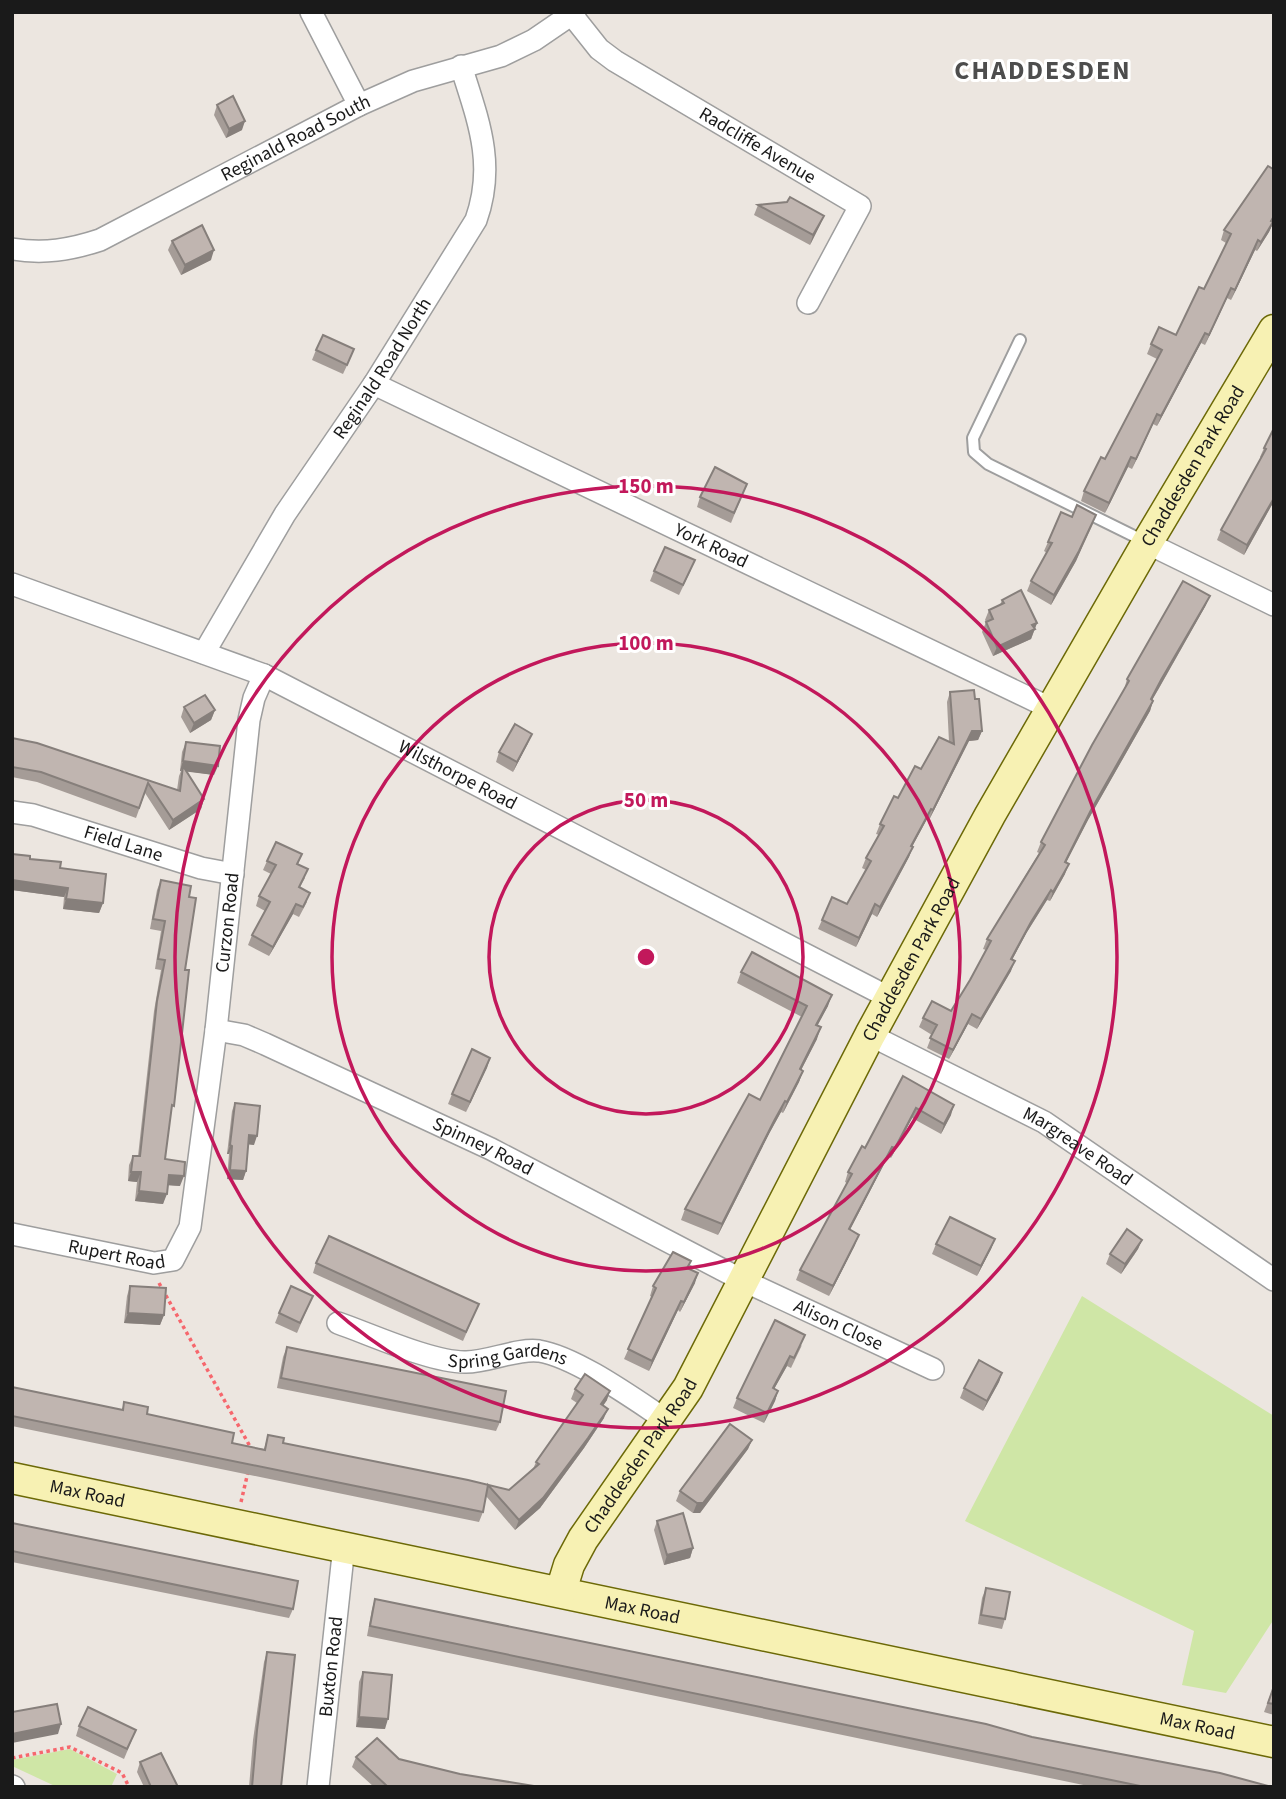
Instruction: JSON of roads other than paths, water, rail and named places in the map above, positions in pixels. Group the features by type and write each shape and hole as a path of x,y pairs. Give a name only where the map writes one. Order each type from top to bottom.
{"street":[{"path":"311,12 359,105"},
{"name":"Reginald Road South","path":"12,249 57,252 100,240 359,105 413,82 501,56 534,40 574,13"},
{"name":"Radcliffe Avenue","path":"574,13 599,49 615,61 860,206 808,303"},
{"name":"Reginald Road North","path":"204,653 285,514 374,384 465,240 481,206 486,169 484,148 461,66"},
{"name":"Chaddesden Park Road","path":"561,1591 569,1564 583,1539 688,1388 890,998 1051,708 1274,330"},
{"name":"York Road","path":"374,384 1051,708"},
{"path":"1147,543 1274,605"},
{"name":"Wilsthorpe Road","path":"12,584 264,675 890,998"},
{"name":"Curzon Road","path":"197,1173 216,1030 249,720 254,698 264,675"},
{"name":"Field Lane","path":"12,812 33,816 201,868 233,874"},
{"name":"Spinney Road","path":"216,1030 244,1035 265,1044 491,1149 742,1280"},
{"name":"Margreave Road","path":"870,1035 1044,1122 1274,1280"},
{"name":"Rupert Road","path":"12,1234 154,1263 173,1260 190,1227 197,1173"},
{"name":"Alison Close","path":"742,1280 933,1369"},
{"name":"Spring Gardens","path":"338,1323 462,1363 538,1351 564,1359 613,1385 666,1419"},
{"name":"Max Road","path":"12,1478 1274,1742"},
{"name":"Buxton Road","path":"318,1787 344,1546"}],"lane":[{"path":"1020,340 973,438 974,452 988,464 1147,543"}],"district":[{"name":"CHADDESDEN","path":"1043,70"}]}
